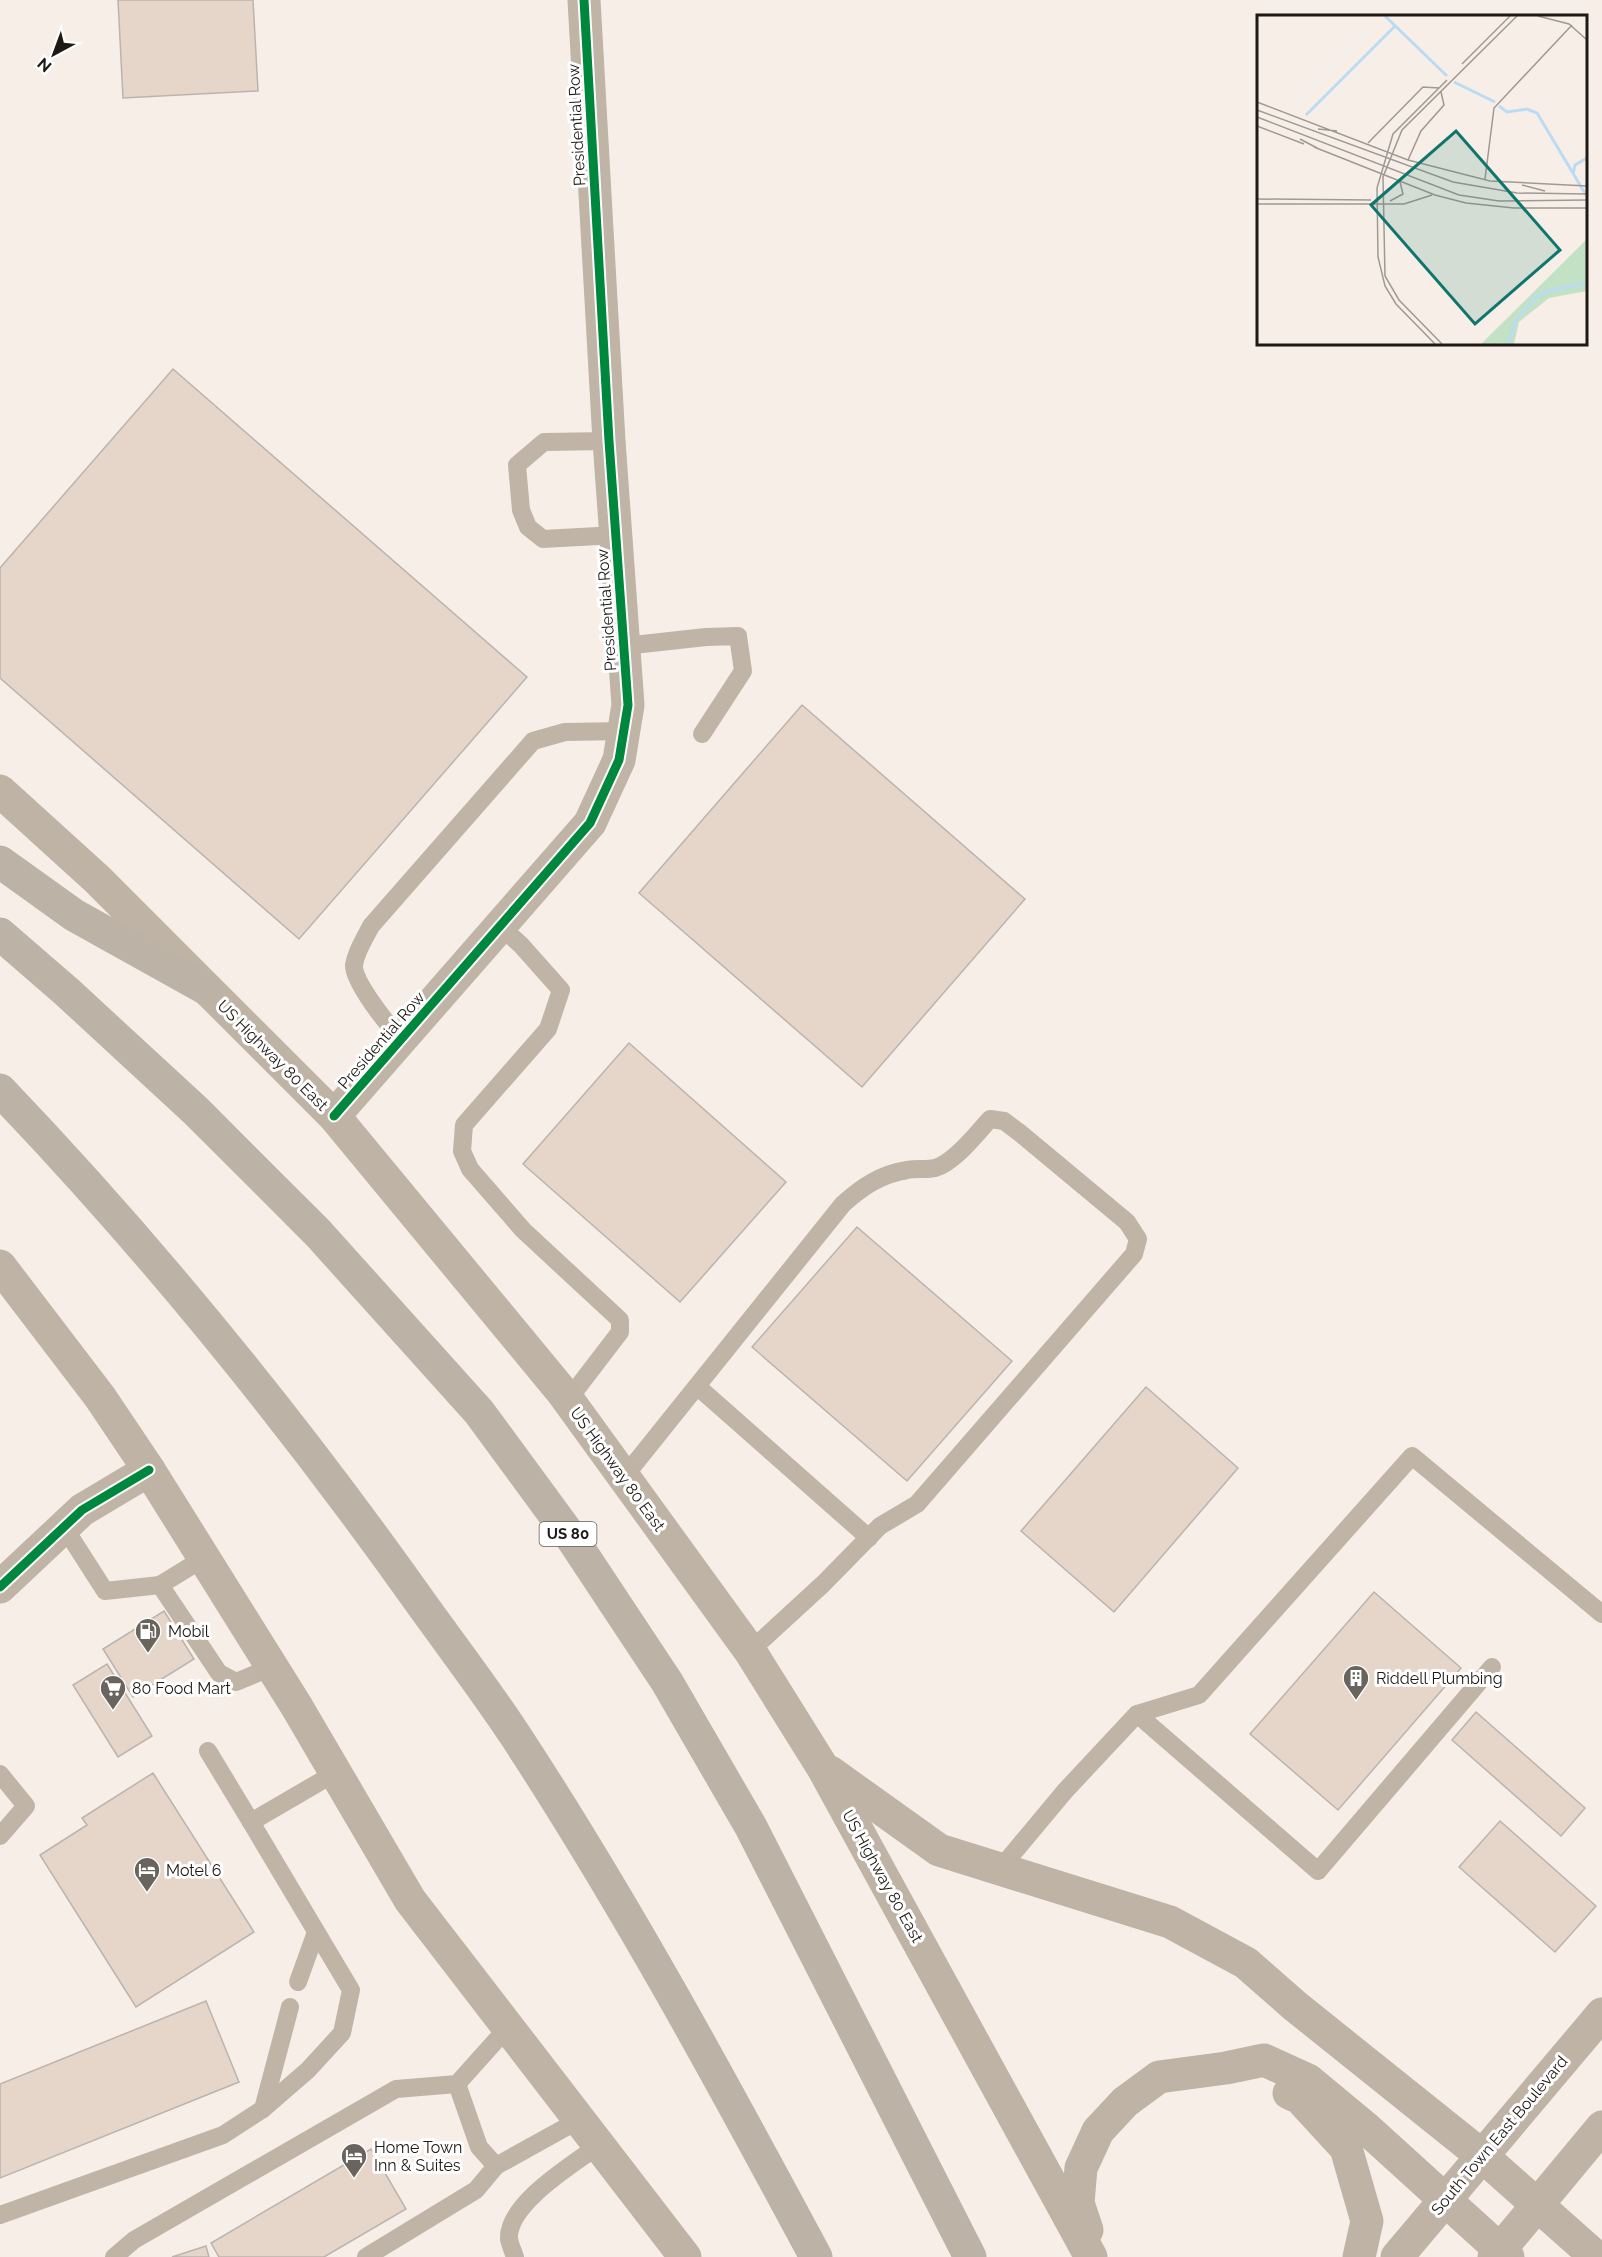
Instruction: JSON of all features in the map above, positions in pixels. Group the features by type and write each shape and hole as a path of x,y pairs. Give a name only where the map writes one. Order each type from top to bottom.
{"highway":[{"path":"0,861 74,915 205,988"},
{"name":"US 80","path":"0,934 67,992 196,1111 318,1233 478,1412 573,1540 667,1682 751,1827 970,2257"},
{"path":"0,1090 51,1143 167,1275 278,1409 381,1546 514,1733 609,1885 746,2127 816,2257"}],"main road":[{"name":"US Highway 80 East","path":"0,791 97,879 334,1116 568,1400 750,1651 823,1768 1091,2257"},
{"path":"0,1266 100,1397 148,1470 272,1667 410,1900 685,2257"},
{"path":"823,1768 939,1850 1170,1922 1245,1963 1295,2006 1481,2155 1596,2257"},
{"name":"South Town East Boulevard","path":"1397,2257 1602,2014"},
{"path":"1096,2257 1078,2203 1081,2168 1098,2132 1125,2102 1159,2077 1226,2068 1264,2060 1308,2080 1445,2199 1501,2255 1536,2205 1602,2127"},
{"path":"1226,2068 1300,2098 1346,2148 1367,2221 1359,2257"}],"street":[{"name":"Presidential Row","path":"334,1116 590,823 619,760 628,705 609,441 584,0"},
{"path":"0,1587 82,1510 148,1470"}],"lane":[{"path":"609,441 544,442 517,465 521,510 528,527 543,539 616,535"},
{"path":"624,646 706,637 738,636 743,671 702,734"},
{"path":"401,1040 365,992 354,967 358,950 371,926 533,741 565,732 624,731"},
{"path":"500,926 521,945 561,990 548,1029 464,1125 462,1151 470,1169 523,1230 620,1320 620,1332 568,1400"},
{"path":"624,1477 850,1198 863,1187 885,1175 908,1169 935,1168 948,1162 990,1119 1004,1121 1020,1132 1127,1222 1138,1239 1134,1254 917,1504 880,1526 823,1584 750,1651"},
{"path":"698,1387 868,1538"},
{"path":"1000,1869 1065,1791 1137,1714 1199,1695 1412,1456 1602,1614"},
{"path":"64,1527 105,1592 160,1585 204,1558"},
{"path":"160,1585 219,1673 236,1682 272,1667"},
{"path":"1137,1714 1318,1871 1492,1667"},
{"path":"0,2216 223,2135 263,2109 309,2070 342,2033 351,1990 208,1751"},
{"path":"251,1822 335,1773"},
{"path":"0,1774 26,1806 0,1836"},
{"path":"298,1982 316,1932"},
{"path":"263,2109 290,2007"},
{"path":"114,2257 134,2240 396,2089 457,2084 508,2026"},
{"path":"457,2084 479,2147 496,2166"},
{"path":"366,2257 476,2190 496,2166 579,2120"},
{"path":"515,2257 509,2240 510,2228 516,2214 533,2195 598,2146"}],"building":[{"path":"118,0 253,0 258,91 123,98"},
{"path":"173,369 527,677 299,939 0,678 0,568"},
{"path":"802,705 1025,899 862,1087 639,893"},
{"path":"629,1043 786,1182 680,1302 523,1164"},
{"path":"857,1227 1012,1361 907,1481 752,1347"},
{"path":"1146,1387 1238,1468 1114,1612 1021,1531"},
{"name":"Riddell Plumbing","path":"1374,1592 1461,1668 1338,1810 1250,1734"},
{"name":"Mobil","path":"164,1611 194,1659 133,1697 103,1649"},
{"name":"80 Food Mart","path":"107,1664 152,1736 118,1757 73,1685"},
{"path":"1476,1712 1585,1808 1561,1836 1452,1740"},
{"name":"Motel 6","path":"153,1773 254,1932 136,2007 40,1855 87,1825 82,1818"},
{"path":"1500,1821 1596,1906 1555,1952 1459,1867"},
{"path":"206,2001 239,2082 0,2178 0,2084"},
{"name":"Home Town Inn & Suites","path":"371,2149 406,2209 324,2257 219,2257 211,2243"},
{"path":"206,2246 209,2257 172,2257"}],"cycle path":[{"path":"334,1116 590,823 619,760 628,705 609,441 584,0"},
{"path":"0,1587 82,1510 149,1470"}],"place":[{"name":"Mobil","path":"148,1654"},
{"name":"Riddell Plumbing","path":"1356,1701"},
{"name":"80 Food Mart","path":"113,1711"},
{"name":"Motel 6","path":"147,1893"},
{"name":"Home Town Inn & Suites","path":"354,2179"}]}
